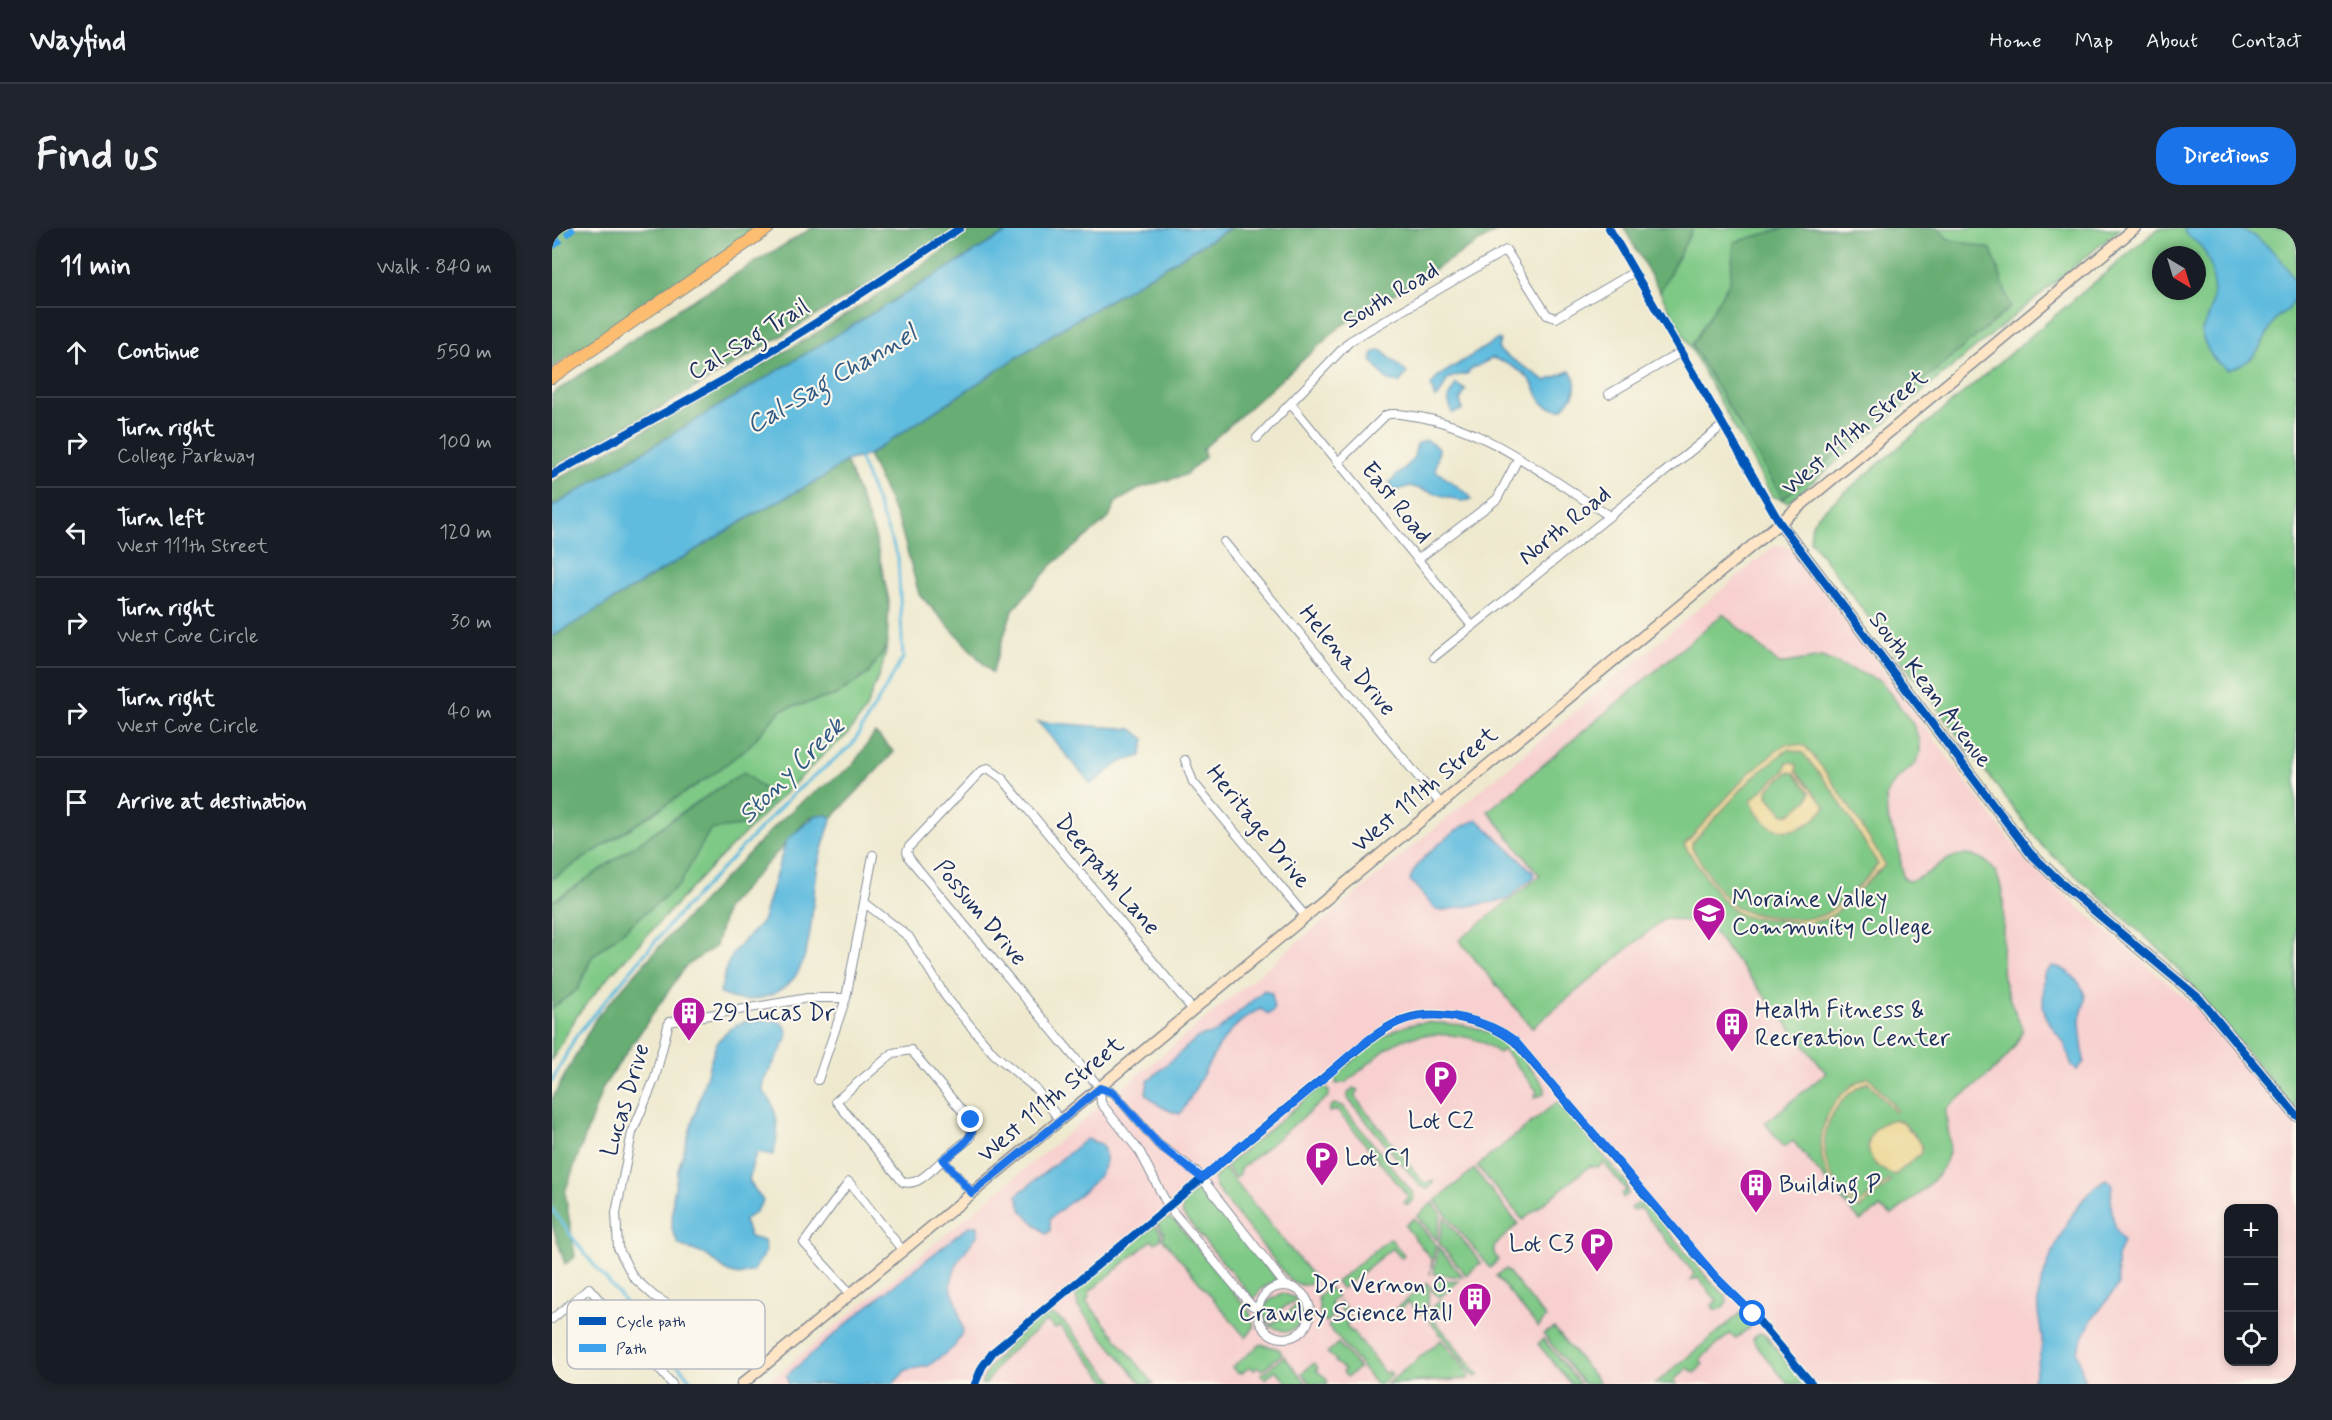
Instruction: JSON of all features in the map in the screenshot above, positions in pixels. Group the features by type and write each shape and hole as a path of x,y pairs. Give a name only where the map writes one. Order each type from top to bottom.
{"main road":[{"path":"552,377 768,228"},
{"name":"West 111th Street","path":"767,1364 2135,228"},
{"name":"South Kean Avenue","path":"1780,523 2030,853 2070,891 2199,998 2296,1115"},
{"name":"West 111th Street","path":"742,1384 761,1369"}],"street":[{"name":"South Kean Avenue","path":"1609,228 1780,523"},
{"name":"South Road","path":"1257,438 1350,341 1506,250 1547,315 1556,318 1634,272"},
{"path":"1609,394 1681,352"},
{"name":"East Road","path":"1291,404 1472,626"},
{"path":"1338,462 1379,420 1391,414 1436,419 1463,429 1518,459 1608,515"},
{"name":"North Road","path":"1434,657 1608,515 1722,426"},
{"path":"1417,561 1497,499 1518,459"},
{"name":"Helena Drive","path":"1224,542 1441,804"},
{"name":"Heritage Drive","path":"1185,760 1193,782 1306,917"},
{"name":"Deerpath Lane","path":"988,768 1002,778 1193,1010"},
{"name":"Possum Drive","path":"988,768 967,785 907,852 1100,1088"},
{"path":"818,1080 846,998 873,855"},
{"path":"865,903 909,937 946,997 994,1054 1035,1088 1060,1120"},
{"name":"Lucas Drive","path":"661,1300 633,1276 618,1248 616,1213 632,1133 655,1078 669,1022 808,998 846,998"},
{"path":"975,1384 982,1367 993,1352 1358,1049 1393,1024 1408,1018 1427,1016 1478,1022 1503,1032 1524,1052 1715,1276 1758,1318 1812,1384"},
{"path":"911,1050 973,1124 970,1138 943,1160 918,1180 912,1183 903,1182 836,1101 893,1053 911,1050"},
{"path":"1257,1308 1251,1305 1168,1206 1140,1152 1101,1103 1100,1088 1114,1093 1158,1144 1202,1178 1286,1286 1304,1295 1310,1308 1306,1326 1292,1337 1274,1337 1262,1328 1257,1308 1260,1300 1271,1289 1286,1286"},
{"path":"943,1160 972,1193"},
{"path":"851,1294 804,1243 849,1182 903,1251"},
{"path":"575,1300 589,1288 599,1300"},
{"path":"552,1319 567,1306"},
{"path":"659,1369 672,1384"}],"shaded area":[{"name":"Moraine Valley Community College","path":"1781,545 1792,550 2028,864 2198,1009 2227,1040 2296,1125 2296,1384 766,1384 1773,547"}],"green space":[{"path":"552,228 761,228 552,368"},
{"path":"812,228 963,228 674,400 552,468 552,394 683,306"},
{"path":"974,228 1014,228 552,507 552,482 768,362 873,298"},
{"path":"1230,228 1502,228 1341,326 1203,449 1205,457 1185,475 1143,487 1116,502 1109,518 1052,565 1012,611 992,673 919,594 900,525 868,455 1059,330"},
{"path":"1624,228 1693,228 1660,292"},
{"path":"1693,228 2121,228 1788,502 1772,496 1660,292"},
{"path":"1786,228 1938,228 1948,239 1991,249 2011,307 1783,499 1692,345 1730,281 1734,242"},
{"path":"2159,228 2296,228 2296,1111 2165,954 2042,846 1810,540 1812,524 1818,515"},
{"path":"846,461 875,536 889,601 887,646 868,674 836,695 781,710 748,747 712,775 552,879 552,637 756,513 822,478"},
{"path":"1723,614 1779,664 1822,657 1881,681 1913,724 1920,742 1920,754 1915,764 1896,780 1886,795 1887,817 1898,844 1903,877 1908,881 1915,879 1949,859 1965,855 1983,859 1994,870 2000,885 2003,904 2003,977 2023,1029 2018,1041 2001,1063 1946,1109 1950,1147 1940,1172 1926,1188 1892,1215 1880,1208 1860,1221 1793,1141 1784,1147 1765,1123 1826,1073 1708,925 1665,918 1532,1028 1459,940 1540,876 1488,811"},
{"path":"887,646 882,667 865,711 846,736 823,755 712,866 612,973 578,1014 552,1060 552,1008 578,989 592,957 680,884 710,829 747,825 773,797 601,870 552,902 552,879 712,775 748,747 781,710 836,695 868,674"},
{"path":"875,733 894,752 832,818 820,815 809,818 726,908 716,946 685,967 603,1087 565,1192 575,1257 565,1264 552,1225 552,1099 596,1018 666,939 776,825 800,803 852,766"},
{"path":"744,772 773,797 747,825 710,830 680,884 592,957 578,989 552,1008 552,902"},
{"path":"1427,1022 1470,1027 1504,1041 1539,1078 1545,1088 1544,1094 1534,1098 1537,1091 1504,1050 1498,1053 1476,1040 1451,1035 1416,1036 1403,1040 1382,1052 1345,1083 1336,1084 1335,1076 1377,1041 1400,1028"},
{"path":"1325,1087 1329,1091 1329,1096 1239,1170 1240,1174 1235,1178 1226,1166 1319,1088"},
{"path":"1353,1088 1358,1090 1354,1096 1424,1183 1433,1181 1428,1189 1420,1186 1349,1100 1347,1095"},
{"path":"1557,1102 1627,1183 1628,1194 1623,1198 1622,1194 1626,1190 1604,1163 1598,1167 1590,1166 1523,1220 1477,1166"},
{"path":"1334,1104 1342,1106 1413,1193 1414,1198 1408,1205 1404,1202 1408,1196 1337,1110 1329,1112 1329,1108"},
{"path":"1224,1168 1316,1280 1303,1285 1290,1280 1216,1188 1214,1179"},
{"path":"1474,1169 1518,1224 1494,1246 1494,1253 1498,1260 1490,1268 1435,1201"},
{"path":"1198,1191 1205,1192 1212,1198 1276,1278 1276,1281 1261,1289 1254,1299 1183,1215 1182,1207 1185,1200"},
{"path":"1432,1203 1441,1214 1437,1240 1417,1216"},
{"path":"1639,1203 1649,1208 1709,1280 1726,1296 1727,1303 1721,1309 1714,1309 1712,1305 1717,1301 1698,1278 1690,1281 1694,1273 1640,1208 1634,1211 1631,1208"},
{"path":"1444,1217 1481,1263 1466,1275 1439,1243"},
{"path":"1168,1218 1176,1222 1250,1312 1254,1327 1246,1338 1163,1239 1164,1233 1157,1223"},
{"path":"1414,1218 1436,1245 1430,1275 1432,1260 1405,1226"},
{"path":"1155,1225 1161,1233 1161,1239 1155,1243 1152,1240 1089,1292 1090,1296 1086,1301 1154,1384 1142,1384 1078,1307 1076,1296 1082,1285"},
{"path":"1390,1238 1404,1255 1401,1258 1392,1248 1342,1289 1336,1282"},
{"path":"1438,1247 1463,1277 1434,1274"},
{"path":"1506,1269 1546,1318 1538,1327 1496,1276"},
{"path":"1436,1280 1459,1281 1439,1298 1432,1290"},
{"path":"1427,1283 1430,1287 1427,1307 1419,1314 1409,1302 1396,1313 1394,1310"},
{"path":"1329,1287 1337,1297 1330,1303 1334,1309 1329,1314 1332,1317 1326,1322 1320,1316 1318,1297"},
{"path":"1282,1293 1298,1299 1281,1309 1267,1324 1264,1315 1267,1302"},
{"path":"1441,1300 1449,1310 1446,1312 1440,1306 1430,1315 1479,1375 1475,1377 1424,1314"},
{"path":"1300,1301 1303,1316 1296,1327 1286,1332 1269,1326 1286,1315"},
{"path":"1340,1302 1350,1314 1344,1319 1348,1323 1346,1325 1385,1374 1389,1371 1392,1375 1381,1384 1376,1384 1328,1326 1344,1314 1337,1304"},
{"path":"1743,1311 1751,1321 1750,1327 1736,1338 1730,1334 1700,1359 1703,1364 1695,1373 1688,1368 1674,1380 1677,1384 1655,1384"},
{"path":"1053,1315 1064,1322 1116,1384 1109,1384 1060,1326 1055,1329 1047,1321 1002,1359 986,1384 981,1384 992,1364 1011,1342 1033,1324"},
{"path":"1554,1328 1600,1384 1584,1384 1543,1334"},
{"path":"1759,1333 1765,1335 1805,1384 1788,1384 1755,1344 1753,1339"},
{"path":"1543,1339 1580,1384 1571,1384 1538,1344"},
{"path":"1441,1340 1469,1374 1468,1379 1387,1384"},
{"path":"1338,1343 1359,1368 1347,1377 1343,1372 1345,1370 1327,1353"},
{"path":"1261,1344 1279,1349 1282,1354 1262,1370 1258,1367 1254,1370 1250,1367 1242,1373 1237,1373 1232,1367"},
{"path":"1284,1356 1307,1384 1288,1384 1276,1370 1265,1379 1261,1375"},
{"path":"1314,1363 1318,1368 1316,1370 1326,1378 1328,1384 1311,1384 1302,1373"}],"sand":[{"path":"1785,744 1805,746 1837,789 1885,865 1834,914 1825,919 1808,923 1748,917 1737,913 1720,897 1684,845 1748,774","holes":["1788,749 1803,753 1833,791 1878,864 1845,898 1830,911 1817,917 1780,918 1743,911 1729,901 1717,887 1692,848 1692,843 1752,778"]},
{"path":"1792,762 1797,765 1796,771 1826,807 1806,825 1785,830 1765,823 1751,800 1785,770 1787,763","holes":["1788,772 1794,773 1810,792 1808,799 1790,814 1783,814 1768,796 1768,789"]},
{"path":"1869,1077 1897,1110 1895,1112 1868,1082 1850,1093 1837,1107 1829,1123 1825,1140 1826,1158 1831,1175 1842,1191 1858,1205 1889,1180 1891,1182 1859,1209 1841,1195 1829,1178 1822,1159 1821,1140 1825,1120 1835,1103 1849,1088"},
{"path":"1895,1119 1904,1123 1922,1145 1921,1153 1895,1175 1883,1171 1875,1164 1868,1147 1875,1130 1883,1123"}],"water":[{"name":"Cal-Sag Channel","path":"1014,228 1230,228 1059,330 868,455 846,461 822,478 756,513 552,637 552,507"},
{"path":"2184,228 2240,229 2258,239 2276,254 2284,263 2294,283 2296,293 2293,302 2288,310 2275,320 2258,350 2244,363 2228,370 2210,354 2201,332 2210,312 2213,290 2206,246 2200,246 2185,233"},
{"path":"1498,339 1500,340 1498,348 1501,352 1546,381 1570,371 1575,381 1575,391 1562,409 1543,404 1527,376 1493,358 1471,369 1467,374 1451,377 1435,399 1431,386 1437,377"},
{"path":"1381,350 1407,373 1399,383 1388,381 1371,360 1373,353"},
{"path":"1456,384 1466,390 1460,400 1462,410 1452,413 1448,398"},
{"path":"1427,440 1439,449 1435,470 1469,495 1471,500 1461,501 1410,486 1392,492 1390,482 1413,460 1417,444"},
{"path":"1038,722 1132,729 1145,739 1141,756 1121,762 1091,784"},
{"path":"816,815 827,815 832,818 818,864 810,935 799,970 785,987 764,997 741,1000 720,993 727,965 736,949 762,922 786,841"},
{"path":"1478,820 1533,872 1534,877 1506,900 1439,911 1410,880 1413,872 1438,844 1460,828"},
{"path":"2052,966 2069,973 2079,983 2084,995 2080,1030 2084,1062 2077,1070 2072,1066 2064,1043 2046,1018 2043,1005 2044,974"},
{"path":"1264,990 1272,993 1274,1010 1269,1014 1260,1009 1232,1029 1213,1056 1180,1114 1161,1106 1146,1093 1148,1081 1198,1037 1215,1033"},
{"path":"753,1020 772,1020 782,1023 787,1032 787,1039 763,1082 763,1091 772,1105 777,1121 777,1138 773,1155 758,1152 753,1161 749,1181 763,1201 744,1221 750,1237 764,1241 766,1251 753,1271 739,1275 728,1272 706,1255 679,1245 672,1229 673,1198 678,1170 716,1044 732,1028"},
{"path":"1086,1139 1101,1144 1105,1155 1104,1166 1090,1186 1050,1219 1050,1231 1046,1234 1022,1211 1017,1195"},
{"path":"2106,1179 2112,1184 2112,1214 2123,1241 2117,1258 2118,1286 2091,1321 2077,1351 2085,1384 2032,1384 2042,1344 2038,1299 2048,1263 2073,1213 2095,1187"},
{"path":"969,1226 978,1226 978,1234 957,1262 950,1287 957,1303 963,1331 954,1347 928,1366 906,1370 893,1384 788,1384 787,1375 863,1310"}],"waterway":[{"name":"Stony Creek","path":"552,1081 576,1036 674,919 795,792 852,745 903,658 898,557 858,454"},
{"path":"552,1209 584,1253 623,1300"},
{"path":"681,1369 694,1384"}],"marked path":[{"path":"552,247 574,228"}],"cycle path":[{"name":"Cal-Sag Trail","path":"552,475 727,378 835,311 960,228"},
{"path":"1609,228 1780,523 2030,853 2070,891 2199,998 2296,1115"},
{"path":"975,1384 982,1367 993,1352 1358,1049 1398,1022 1418,1016 1432,1015 1463,1018 1492,1028 1515,1042 1715,1277 1753,1314 1812,1384"}],"place":[{"name":"Moraine Valley Community College","path":"1709,942"},
{"name":"29 Lucas Dr","path":"689,1042"},
{"name":"Health Fitness & Recreation Center","path":"1732,1053"},
{"name":"Lot C2","path":"1441,1106"},
{"name":"Lot C1","path":"1322,1187"},
{"name":"Building P","path":"1756,1214"},
{"name":"Lot C3","path":"1597,1273"},
{"name":"Dr. Vernon O. Crawley Science Hall","path":"1475,1328"}],"route":[{"path":"971,1120 973,1130 970,1138 943,1160 972,1193 1100,1088 1114,1093 1150,1137 1202,1178 1358,1049 1393,1024 1408,1018 1427,1016 1478,1022 1503,1032 1515,1041 1560,1097 1715,1276 1753,1314"}]}
